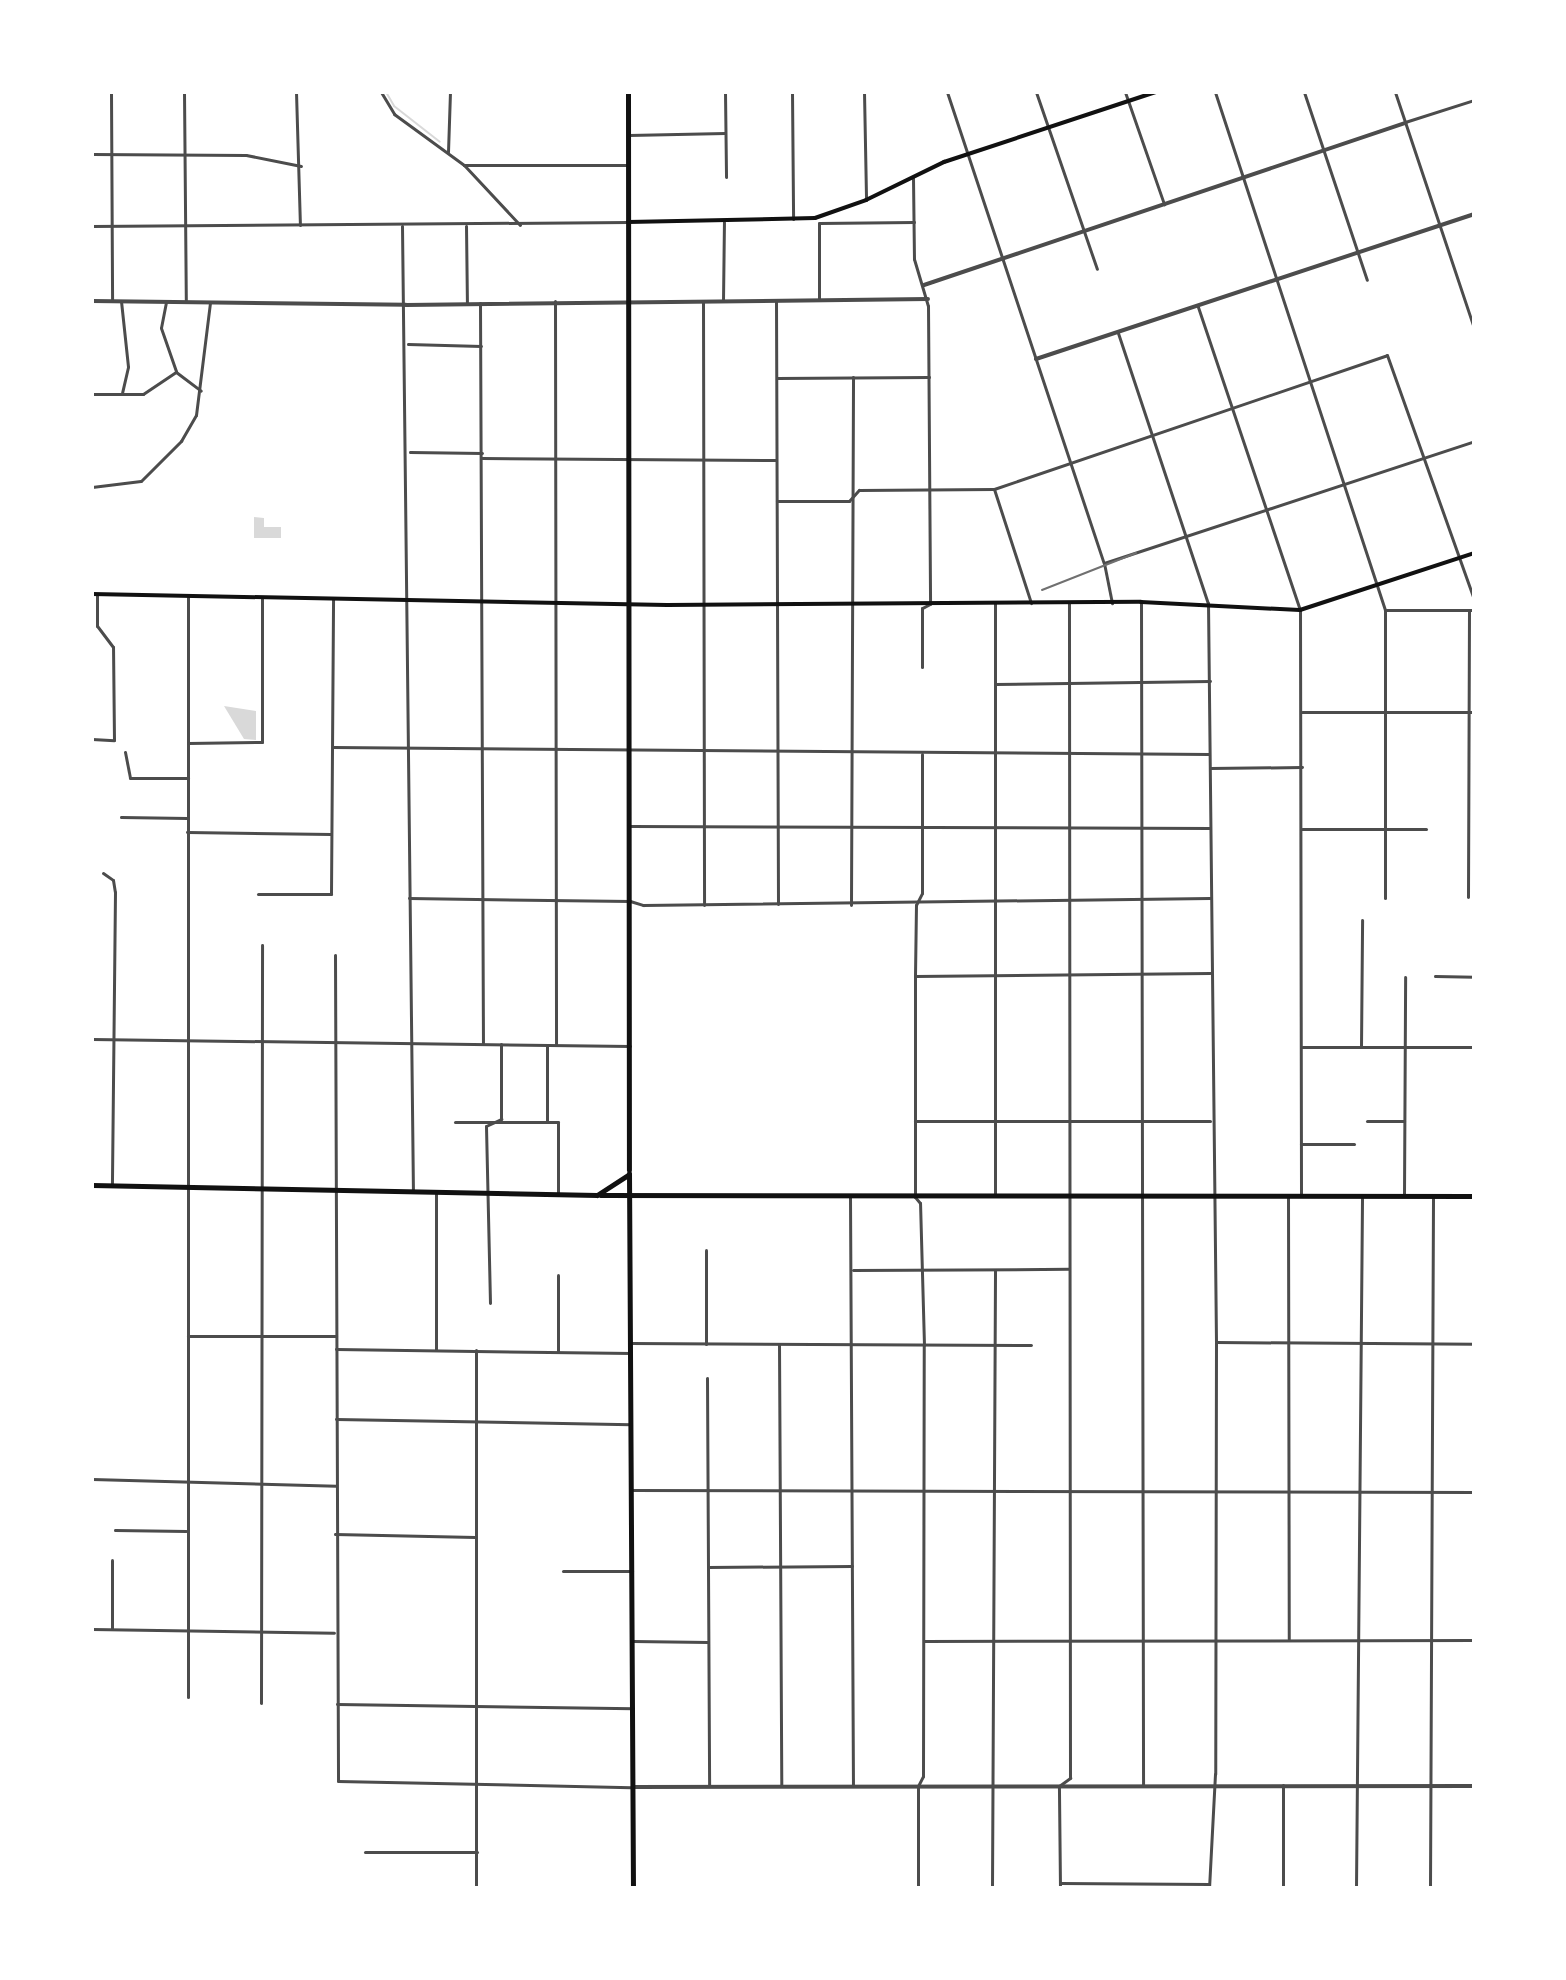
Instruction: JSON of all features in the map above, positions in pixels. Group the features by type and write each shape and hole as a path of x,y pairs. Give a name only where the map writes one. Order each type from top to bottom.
{"main road":[{"path":"628,92 633,1888"},
{"path":"628,222 815,218 866,200 968,155 1156,92"},
{"path":"94,594 555,603 1141,602 1300,610 1474,553"},
{"path":"598,1195 629,1172"},
{"path":"92,1185 629,1197 1474,1196"}],"street":[{"path":"111,92 112,301"},
{"path":"184,92 186,302"},
{"path":"296,92 301,166 300,225"},
{"path":"381,92 394,114 464,165 520,225"},
{"path":"448,152 450,92"},
{"path":"725,92 726,177"},
{"path":"792,92 793,219"},
{"path":"864,92 866,200"},
{"path":"947,92 1104,563 1112,603"},
{"path":"1036,92 1097,269"},
{"path":"1125,92 1164,204"},
{"path":"1215,92 1347,483 1385,610 1385,898"},
{"path":"1304,92 1367,280"},
{"path":"1395,92 1474,328"},
{"path":"924,285 1474,100"},
{"path":"628,135 725,133"},
{"path":"92,154 266,157 301,166"},
{"path":"464,165 628,165"},
{"path":"913,178 914,259 928,299 930,604 922,608 922,667"},
{"path":"1036,359 1474,214"},
{"path":"815,218 819,223 819,300"},
{"path":"92,226 466,226 628,222"},
{"path":"723,301 724,222"},
{"path":"819,223 914,222"},
{"path":"402,226 402,299 406,305 408,343 408,898 413,1193"},
{"path":"466,226 467,304"},
{"path":"92,301 406,305 928,299"},
{"path":"776,300 778,905"},
{"path":"121,301 128,367 122,393"},
{"path":"555,301 556,1044"},
{"path":"166,302 161,328 176,372 201,391"},
{"path":"703,302 704,905"},
{"path":"92,487 128,485 158,468 196,415 210,303"},
{"path":"480,303 483,1044"},
{"path":"1198,307 1300,610 1301,1196"},
{"path":"1059,1786 1060,1886 1209,1886 1216,1638 1216,1342 1215,1196 1210,1121 1208,603 1118,333"},
{"path":"408,343 481,346"},
{"path":"853,498 859,490 994,489 1387,355 1427,457 1474,600"},
{"path":"92,394 143,394 176,372"},
{"path":"851,905 853,377"},
{"path":"777,378 929,377"},
{"path":"1104,563 1474,441"},
{"path":"408,452 554,459 776,460"},
{"path":"994,489 1031,603"},
{"path":"777,501 853,498"},
{"path":"92,739 114,740 113,647 97,626 94,594"},
{"path":"188,596 188,1697"},
{"path":"188,743 262,742 262,597"},
{"path":"258,894 331,894 333,599"},
{"path":"1141,602 1143,1786"},
{"path":"995,603 995,1196"},
{"path":"1059,1786 1070,1778 1069,603"},
{"path":"1385,610 1472,610 1468,897"},
{"path":"995,684 1210,681"},
{"path":"1302,712 1472,712"},
{"path":"333,747 630,752 1209,754"},
{"path":"125,752 130,778 188,778"},
{"path":"918,1888 918,1786 923,1776 924,1345 920,1203 915,1197 915,976 916,905 922,893 922,754"},
{"path":"1210,768 1302,767"},
{"path":"121,817 187,818"},
{"path":"631,826 1210,828"},
{"path":"1302,829 1426,829"},
{"path":"187,832 331,834"},
{"path":"103,873 113,880 115,892 111,1185"},
{"path":"408,898 704,905 916,905 926,898 994,897 1210,898"},
{"path":"1361,1047 1362,920"},
{"path":"261,1703 262,945"},
{"path":"335,955 334,1633 338,1781 634,1787 1474,1786"},
{"path":"915,976 1210,973"},
{"path":"1435,976 1474,977"},
{"path":"1404,1196 1405,977"},
{"path":"92,1039 630,1046"},
{"path":"490,1303 486,1126 501,1119 501,1044"},
{"path":"547,1044 547,1122"},
{"path":"1301,1047 1474,1047"},
{"path":"915,1121 1210,1121"},
{"path":"1367,1121 1404,1121"},
{"path":"455,1122 558,1122 558,1195"},
{"path":"1301,1144 1354,1144"},
{"path":"436,1193 436,1349"},
{"path":"1288,1196 1289,1639"},
{"path":"1356,1888 1362,1196"},
{"path":"1430,1888 1433,1196"},
{"path":"850,1197 853,1785"},
{"path":"706,1250 706,1344"},
{"path":"851,1270 1069,1269"},
{"path":"992,1888 997,1641 995,1270"},
{"path":"558,1275 558,1351"},
{"path":"186,1336 336,1336"},
{"path":"1216,1342 1474,1344"},
{"path":"631,1343 1031,1345"},
{"path":"779,1344 781,1785"},
{"path":"336,1349 631,1353"},
{"path":"476,1350 476,1888"},
{"path":"707,1378 709,1785"},
{"path":"336,1419 631,1424"},
{"path":"92,1479 336,1486"},
{"path":"631,1490 1474,1492"},
{"path":"115,1530 186,1531"},
{"path":"334,1534 475,1537"},
{"path":"112,1560 112,1629"},
{"path":"708,1567 852,1566"},
{"path":"563,1571 632,1571"},
{"path":"92,1629 334,1633"},
{"path":"924,1641 1070,1638 1474,1640"},
{"path":"633,1641 708,1642"},
{"path":"337,1704 633,1708"},
{"path":"1283,1785 1283,1888"},
{"path":"365,1852 477,1852"}],"shaded area":[{"path":"254,517 264,518 264,527 281,527 281,538 254,538"},
{"path":"224,706 256,711 256,740 244,739"}],"waterway":[{"path":"386,92 394,106 440,142"}],"tram line":[{"path":"1042,590 1136,553"}]}
